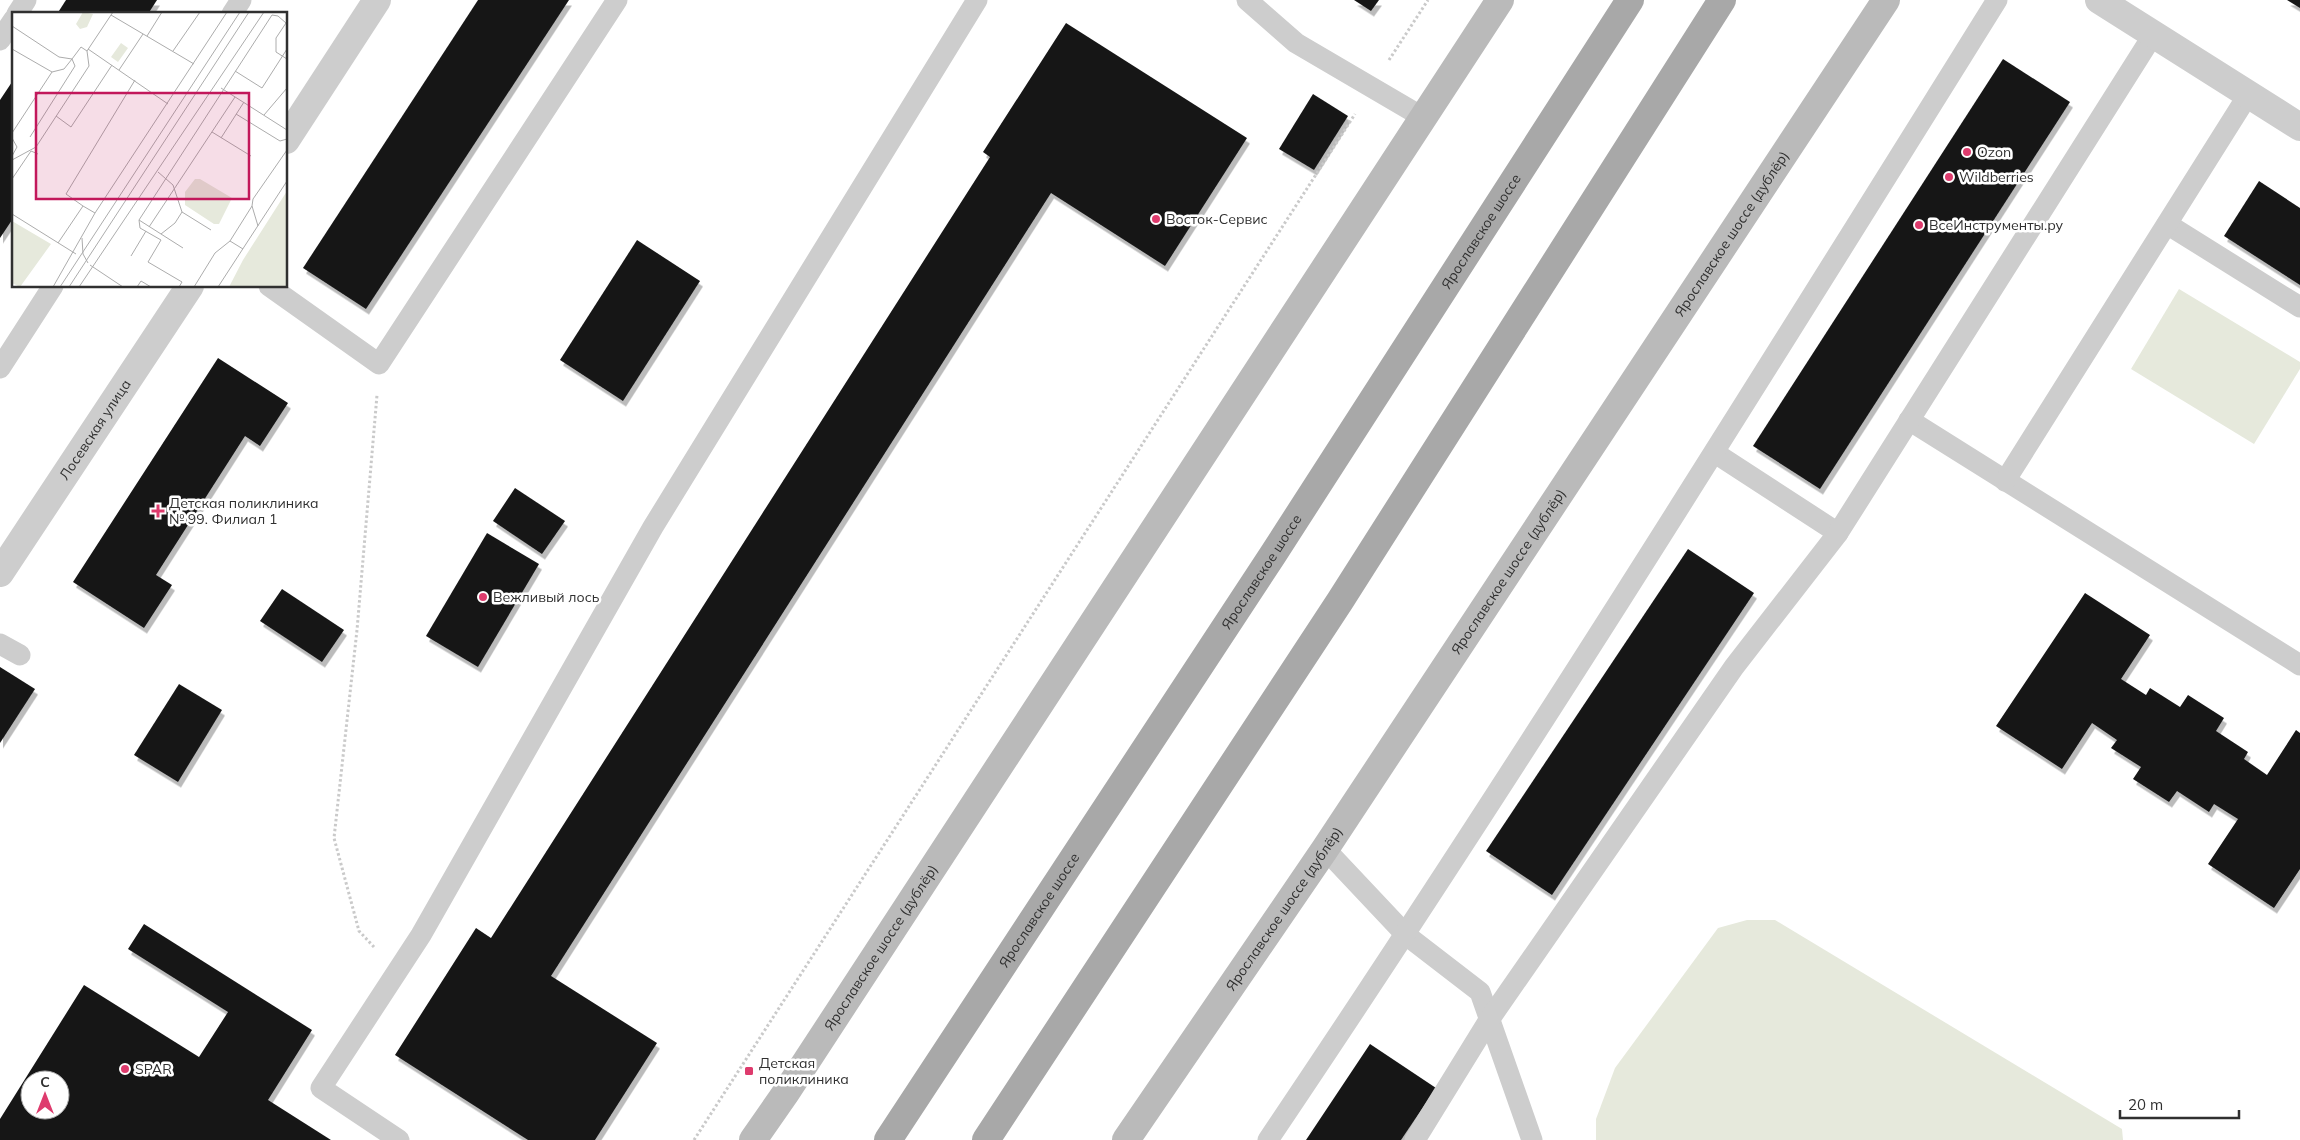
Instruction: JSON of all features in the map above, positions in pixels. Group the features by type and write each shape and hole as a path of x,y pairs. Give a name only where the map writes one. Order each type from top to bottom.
{"main road":[{"name":"Ярославское шоссе","path":"888,1140 1272,556 1630,0"},
{"path":"986,1140 1340,600 1722,0"}],"street":[{"path":"288,137 378,0"},
{"name":"Ярославское шоссе (дублёр)","path":"753,1140 796,1078 1500,0"},
{"name":"Ярославское шоссе (дублёр)","path":"1126,1140 1325,850 1886,0"},
{"path":"2099,0 2248,96 2300,127"},
{"name":"Лосевская улица","path":"0,572 189,288"}],"lane":[{"path":"18,12 26,0"},
{"path":"233,12 240,0"},
{"path":"272,288 379,364 617,0"},
{"path":"399,1140 321,1088 420,935 653,527 977,0"},
{"path":"1248,0 1296,43 1373,86 1424,118"},
{"path":"1268,1140 1406,935 1715,453 1997,0"},
{"path":"0,40 12,22"},
{"path":"1414,1140 1490,1020 1734,667 1838,533 2154,35"},
{"path":"2005,481 2248,96"},
{"path":"2167,224 2300,307"},
{"path":"0,368 52,288"},
{"path":"1909,420 2300,665"},
{"path":"1715,453 1838,533"},
{"path":"0,644 20,655"},
{"path":"1325,850 1406,935 1480,992 1532,1140"}],"path":[{"path":"694,1140 1428,0"},
{"path":"379,364 356,630 334,838 359,931 398,971"}],"shaded area":[{"path":"2179,289 2300,362 2300,369 2254,444 2131,369"},
{"path":"1747,920 1775,920 2122,1129 2123,1140 1596,1140 1596,1119 1615,1068 1718,928"}],"building":[{"path":"66,0 157,0 149,12 58,12"},
{"path":"478,0 569,0 366,309 303,268"},
{"path":"1354,0 1379,0 1371,11"},
{"path":"2287,0 2300,0 2300,8"},
{"path":"1066,23 1247,138 1165,266 1051,193 551,976 657,1043 595,1140 528,1140 395,1055 476,928 491,938 990,157 983,152"},
{"path":"2003,59 2070,102 1820,489 1753,446"},
{"path":"12,82 12,220 0,238 0,100"},
{"path":"1313,94 1348,116 1314,170 1279,149"},
{"path":"2259,181 2300,208 2300,285 2224,236"},
{"path":"637,240 700,281 623,401 560,360"},
{"name":"Детская поликлиника № 99. Филиал 1","path":"218,358 288,403 260,446 245,436 156,575 172,585 144,628 73,582"},
{"path":"515,488 565,521 542,554 493,521"},
{"path":"487,533 539,564 478,667 426,636"},
{"path":"1688,549 1754,593 1552,895 1486,851"},
{"path":"282,589 344,630 322,662 260,621"},
{"path":"2085,593 2150,635 2121,679 2146,695 2150,688 2180,707 2188,695 2224,718 2216,731 2248,752 2244,759 2267,775 2296,730 2300,733 2300,869 2274,908 2208,864 2238,819 2214,804 2209,812 2177,791 2169,802 2133,779 2141,767 2111,748 2117,740 2092,723 2062,769 1996,726"},
{"path":"0,667 35,689 0,743"},
{"path":"179,684 222,710 178,782 134,755"},
{"name":"SPAR","path":"144,924 312,1030 268,1100 331,1140 0,1140 0,1119 20,1087 20,1120 70,1120 70,1070 31,1070 84,985 199,1057 228,1012 128,949"},
{"path":"1370,1044 1436,1088 1401,1140 1306,1140"}],"place":[{"name":"Ozon","path":"1967,152"},
{"name":"Wildberries","path":"1949,177"},
{"name":"Восток-Сервис","path":"1156,219"},
{"name":"ВсеИнструменты.ру","path":"1919,225"},
{"name":"Детская поликлиника № 99. Филиал 1","path":"158,511"},
{"name":"Вежливый лось","path":"483,597"},
{"name":"SPAR","path":"125,1069"},
{"name":"Детская поликлиника","path":"749,1071"}]}
